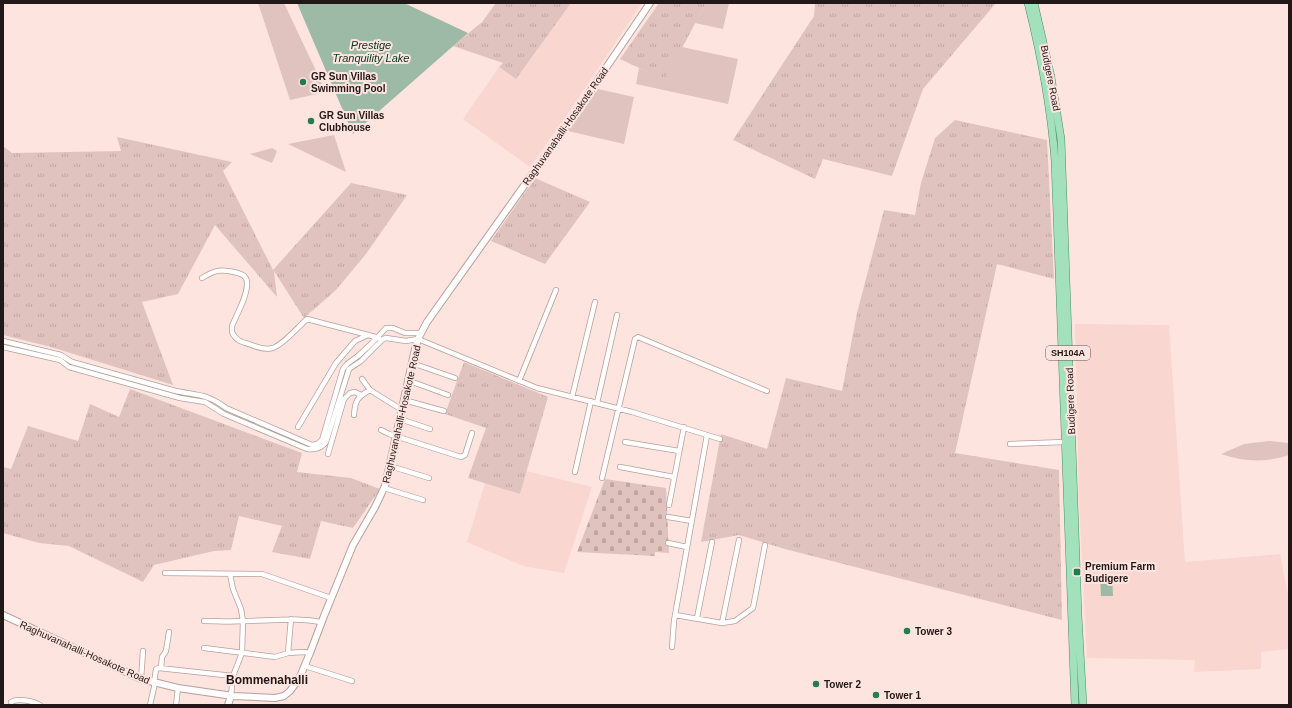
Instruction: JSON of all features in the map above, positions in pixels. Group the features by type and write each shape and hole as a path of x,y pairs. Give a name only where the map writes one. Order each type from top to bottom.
{"main road":[{"name":"Raghuvanahalli-Hosakote Road","path":"3,617 141,679 155,683 230,696 275,698 284,696 290,691 299,679 305,666 321,622 353,545 384,488 402,410 407,380 421,333 427,322 568,124 650,3"},
{"name":"Budigere Road","path":"1028,3 1036,36 1053,127 1065,442 1070,462 1083,705"},
{"name":"Budigere Road","path":"1034,3 1051,77 1061,139 1075,705"},
{"path":"228,705 230,696"}],"street":[{"path":"202,278 213,271 224,270 240,273 245,276 248,281 246,294 232,326 232,332 237,339 247,344 261,348 273,348 280,344 307,319 380,338 406,340 418,339 537,388 591,401 684,427 720,439"},
{"path":"519,381 556,290"},
{"path":"572,397 595,302"},
{"path":"596,403 617,315"},
{"path":"3,347 60,360 69,367 180,398 205,402 224,414 307,449 316,450 322,440 344,366 380,338 388,328 405,333 421,333"},
{"path":"298,427 336,363 355,341 368,335"},
{"path":"602,478 635,339 638,337 767,391"},
{"path":"3,341 61,355 70,362 183,393 207,396 226,408 312,445 319,446"},
{"path":"412,363 455,378"},
{"path":"120,381 121,376"},
{"path":"362,379 370,390 402,410"},
{"path":"407,380 448,394"},
{"path":"354,415 355,403 361,395 370,390"},
{"path":"328,454 344,400 350,393 355,392 361,395"},
{"path":"404,400 444,411"},
{"path":"575,472 591,401"},
{"path":"224,414 226,408"},
{"path":"400,419 430,429"},
{"path":"669,505 684,427"},
{"path":"380,430 396,437 462,457 465,455 472,433"},
{"path":"672,648 675,614 707,434"},
{"path":"625,442 679,452"},
{"path":"1010,444 1065,442"},
{"path":"390,466 429,478"},
{"path":"620,467 674,477"},
{"path":"384,488 423,500"},
{"path":"668,517 692,521"},
{"path":"722,623 739,540"},
{"path":"697,618 712,542"},
{"path":"668,543 687,547"},
{"path":"675,614 722,623 735,621 753,608 765,545"},
{"path":"165,573 262,574 331,598"},
{"path":"230,574 232,589 241,609 243,622 242,653 233,676 230,696"},
{"path":"288,653 291,619"},
{"path":"204,621 243,622 305,619 321,622"},
{"path":"161,668 162,657 166,651 169,632"},
{"path":"204,648 275,657 288,653 310,653"},
{"path":"141,679 142,651"},
{"path":"305,666 352,681"},
{"path":"150,705 155,683 156,669 161,668 233,676"},
{"path":"176,705 178,688"},
{"path":"11,702 15,700 32,702 40,705"}],"shaded area":[{"path":"571,3 642,3 567,115 530,167 463,119 499,67 516,79"},
{"path":"1075,324 1169,325 1185,562 1280,554 1289,600 1289,649 1261,652 1261,669 1194,672 1195,660 1087,658 1079,502"},
{"path":"526,471 592,487 564,573 523,566 467,542 485,483 520,494"}],"green space":[{"path":"258,3 284,3 326,92 290,100"},
{"path":"496,3 571,3 516,79 499,67 503,63 453,46 482,22"},
{"path":"659,3 706,3 665,80 620,59"},
{"path":"706,3 729,3 723,29 695,23"},
{"path":"815,3 996,3 923,89 892,176 823,159 815,179 733,140 814,16"},
{"path":"682,47 738,59 728,104 636,84 639,68 665,79"},
{"path":"598,89 634,97 624,144 568,131"},
{"path":"955,120 1047,140 1054,279 997,264 955,453 1059,470 1062,620 785,549 739,535 701,542 721,434 767,449 786,378 842,391 857,313 884,210 915,215 921,183 935,138"},
{"path":"334,135 346,172 288,144"},
{"path":"117,137 232,162 223,171 273,270 351,183 407,195 366,254 336,290 304,318 274,271 277,297 215,225 178,294 142,302 173,385 51,347 3,335 3,146 12,153 121,151"},
{"path":"272,148 277,151 272,163 250,154"},
{"path":"535,178 590,202 545,264 491,241"},
{"path":"464,362 548,397 520,494 468,478 486,428 445,414"},
{"path":"130,389 302,453 297,472 351,478 380,489 353,528 321,521 310,559 272,552 282,526 239,516 231,550 214,551 154,565 143,582 69,546 39,543 3,533 3,467 11,469 28,426 78,441 90,404 119,417"},
{"path":"1269,441 1289,443 1289,455 1272,459 1246,460 1221,454 1244,444"},
{"path":"605,479 666,488 669,553 655,552 655,556 577,552"}],"water":[{"name":"Prestige Tranquility Lake","path":"297,3 404,3 468,33 353,134"},
{"path":"1100,575 1112,575 1113,596 1101,596"}],"place":[{"name":"GR Sun Villas Swimming Pool","path":"303,82"},
{"name":"GR Sun Villas Clubhouse","path":"311,121"},
{"name":"Premium Farm Budigere","path":"1077,572"},
{"name":"Tower 3","path":"907,631"},
{"name":"Tower 2","path":"816,684"},
{"name":"Tower 1","path":"876,695"}],"district":[{"name":"Bommenahalli","path":"267,680"}]}
